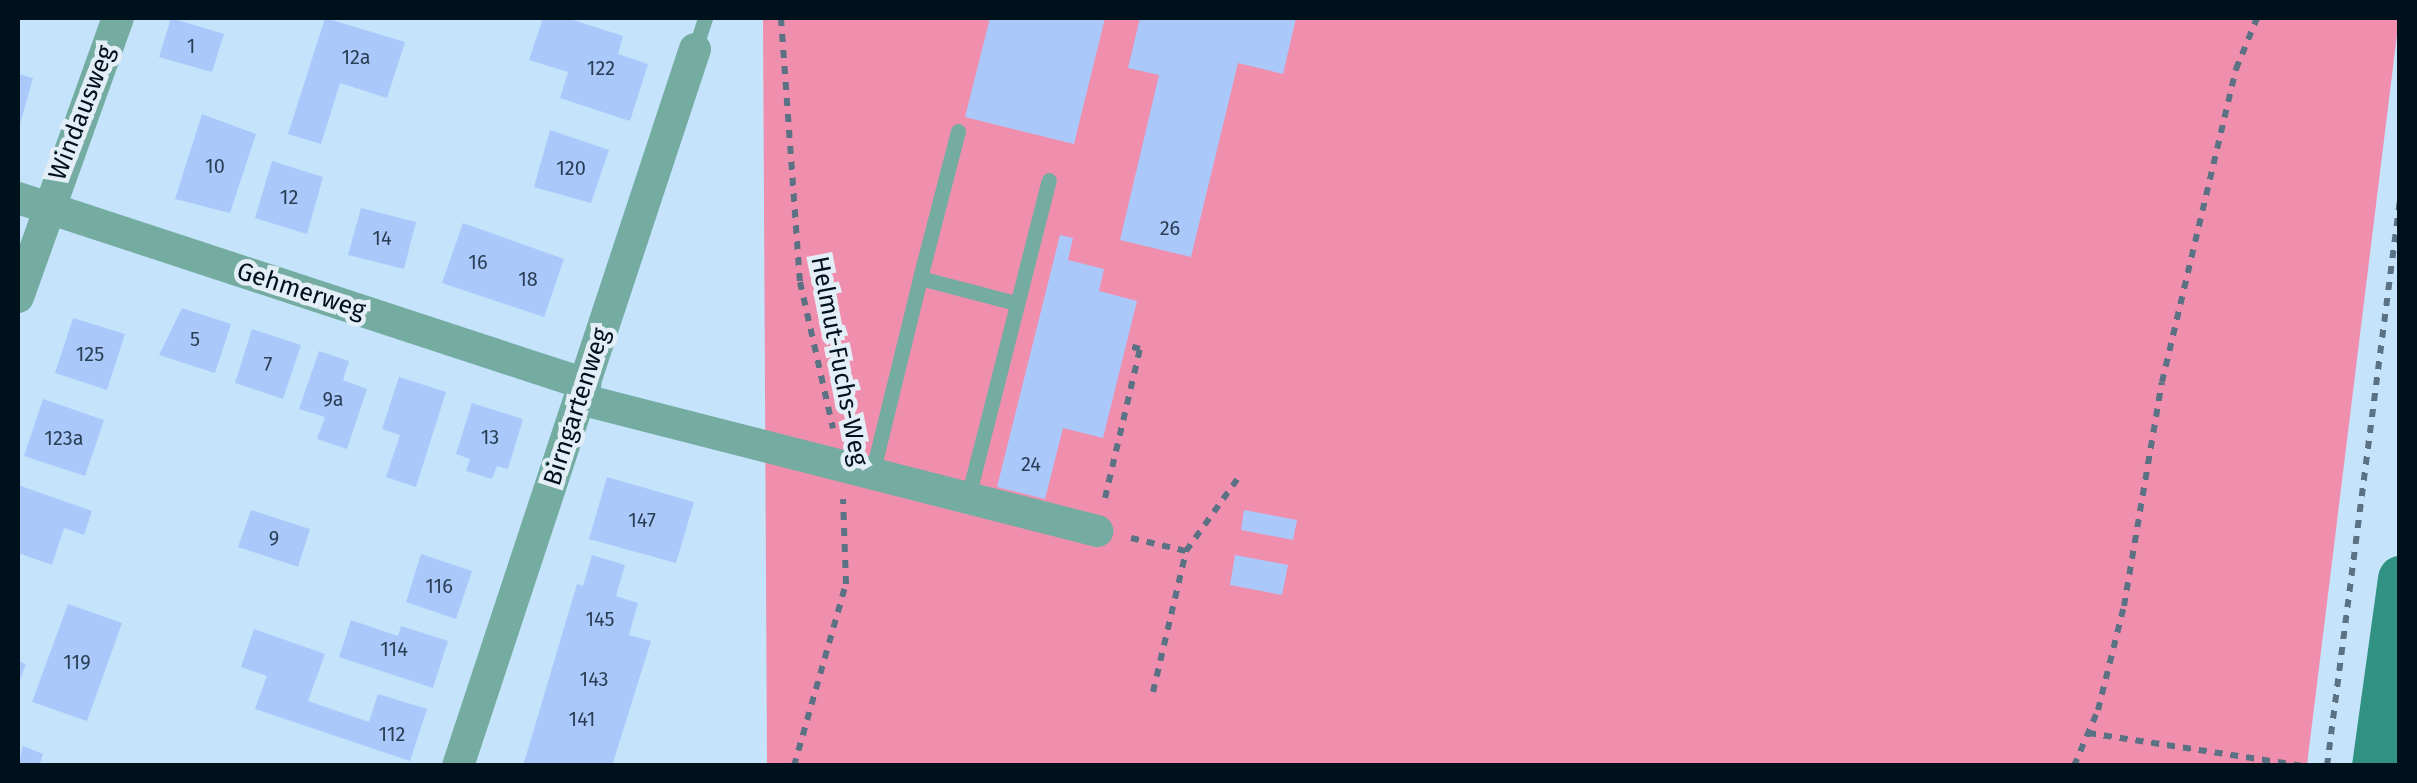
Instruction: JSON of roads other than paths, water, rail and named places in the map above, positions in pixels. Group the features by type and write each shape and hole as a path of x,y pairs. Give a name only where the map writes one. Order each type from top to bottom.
{"main road":[{"path":"2374,766 2400,578"}],"street":[{"name":"Windausweg","path":"18,297 32,204 118,18"},
{"name":"Birngartenweg","path":"458,766 700,33"},
{"name":"Gehmerweg","path":"32,204 582,391 856,470 1098,531"}],"lane":[{"path":"856,470 920,278 958,132"},
{"path":"968,497 1049,180"},
{"path":"920,278 1016,303"}]}
